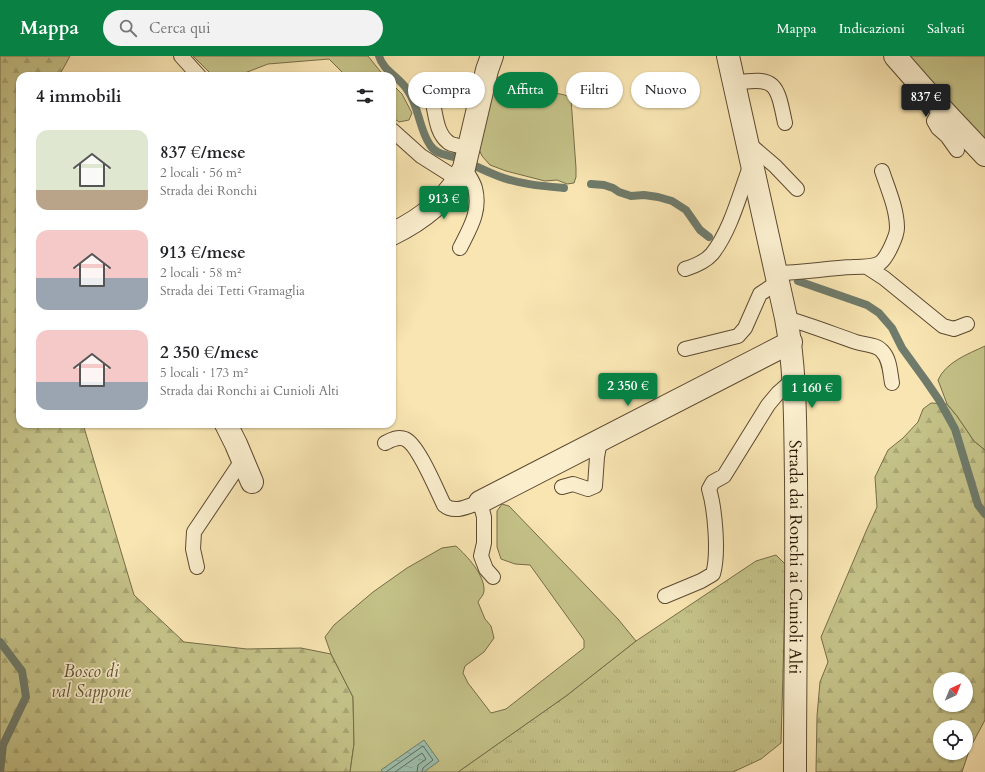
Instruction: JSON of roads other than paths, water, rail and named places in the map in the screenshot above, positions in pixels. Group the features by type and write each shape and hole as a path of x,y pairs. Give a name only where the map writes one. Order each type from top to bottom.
{"street":[{"path":"396,232 410,225 426,214 453,187 465,163 487,70 492,56"},
{"name":"Strada dai Ronchi ai Cunioli Alti","path":"728,56 791,342 794,379 797,525 795,772"},
{"path":"895,56 985,155"},
{"path":"480,502 791,342"},
{"path":"228,428 252,482"}],"lane":[{"path":"181,56 195,72"},
{"path":"734,83 755,80 770,83 777,90 785,122"},
{"path":"938,105 938,114 934,121 938,128 947,136 957,150"},
{"path":"434,108 440,132 465,163 474,187 478,204 476,213 460,248"},
{"path":"396,134 420,156 465,163"},
{"path":"685,269 699,264 711,255 726,228 736,205 750,152 775,166 797,189"},
{"path":"685,349 738,336 745,328 760,294 777,277 796,273 867,267 880,263 893,243 897,228 894,210 882,171"},
{"path":"867,267 884,278 942,326 954,329 967,324"},
{"path":"786,318 858,343 876,346 888,359 892,383"},
{"path":"665,596 702,581 713,574 716,564 713,503 709,489 713,482 724,476 768,405 778,393 794,379"},
{"path":"384,443 394,438 405,439 416,447 444,505 450,509 455,510 480,502 484,517 484,543 481,556 486,569 493,577"},
{"path":"562,487 573,484 588,489 595,486 597,456 600,441"},
{"path":"197,567 193,549 194,532 243,459"}],"water":[{"path":"424,740 439,761 424,772 383,772 381,770"}],"waterway":[{"path":"379,56 384,66 390,72"},
{"path":"396,77 405,86 412,97 426,139 436,151 455,157 506,179 530,184 564,188"},
{"path":"591,184 604,185 631,196 644,195 672,201 686,210 700,230 709,237"},
{"path":"798,281 867,305 879,313 892,328 902,348 939,400 955,429 978,505 985,514"},
{"path":"0,642 22,671 26,697 3,745 0,772"}],"park label":[{"name":"Bosco di val Sappone","path":"91,681"}]}
